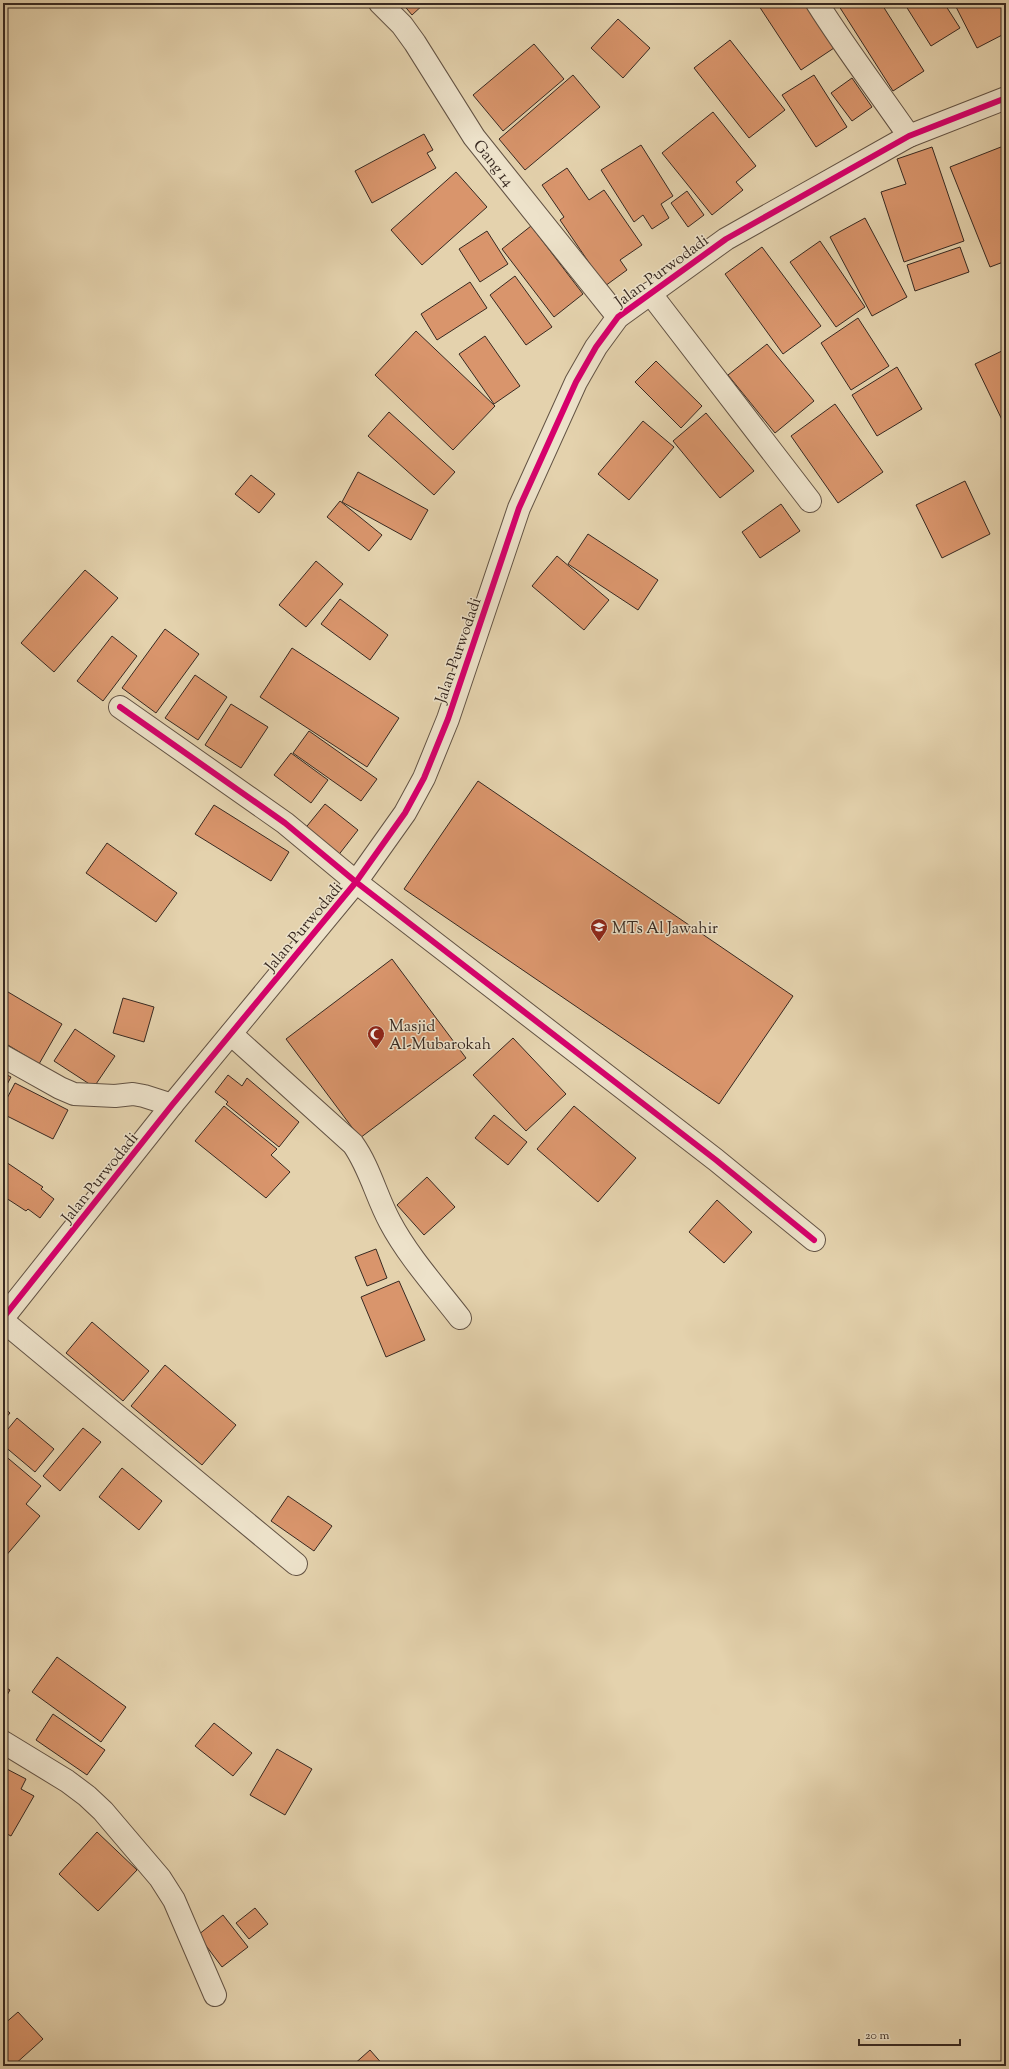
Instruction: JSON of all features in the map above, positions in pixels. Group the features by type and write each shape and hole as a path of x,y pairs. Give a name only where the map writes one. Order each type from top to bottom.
{"street":[{"name":"Gang 14","path":"380,3 402,25 415,43 474,137 618,317"},
{"path":"817,3 838,37 871,80 909,136"},
{"name":"Jalan Purwodadi","path":"3,1318 172,1106 356,882 405,813 424,778 448,718 519,508 576,382 596,347 618,317 726,239 909,136 1006,98"},
{"path":"650,293 810,501"},
{"path":"120,707 285,823 356,882 716,1160 814,1240"},
{"path":"231,1034 353,1144 360,1154 389,1221 401,1241 460,1318"},
{"path":"3,1056 60,1088 74,1094 115,1096 133,1094 144,1096 172,1106"},
{"path":"3,1321 296,1564"},
{"path":"3,1742 67,1780 103,1811 144,1860 174,1900 215,1995"}],"building":[{"path":"402,3 425,3 412,15"},
{"path":"757,3 805,3 834,48 801,70"},
{"path":"837,3 881,3 924,71 893,91"},
{"path":"904,3 944,3 960,28 931,46"},
{"path":"954,3 1006,3 1006,33 977,48"},
{"path":"618,19 650,48 623,78 591,48"},
{"path":"730,40 785,110 749,138 694,68"},
{"path":"534,44 564,79 503,131 473,95"},
{"path":"573,75 600,107 525,170 499,139"},
{"path":"814,75 847,127 816,147 782,95"},
{"path":"852,78 872,107 852,121 831,93"},
{"path":"713,112 756,166 736,182 743,190 712,215 662,153"},
{"path":"424,134 433,150 427,153 436,168 372,203 355,171"},
{"path":"641,145 673,196 661,204 669,218 652,229 643,215 634,222 601,170"},
{"path":"1006,145 1006,261 990,267 950,167"},
{"path":"932,147 964,241 904,262 881,192 906,184 897,159"},
{"path":"567,168 589,200 604,190 642,245 620,260 627,270 605,286 560,220 564,217 542,185"},
{"path":"456,172 487,207 422,265 391,230"},
{"path":"687,191 704,215 688,227 671,203"},
{"path":"865,218 907,297 872,316 830,237"},
{"path":"531,226 583,294 554,317 502,249"},
{"path":"487,231 508,264 480,282 459,249"},
{"path":"820,241 865,307 836,327 790,262"},
{"path":"762,247 821,326 783,354 725,274"},
{"path":"960,247 969,272 915,291 907,265"},
{"path":"515,276 552,327 526,345 490,295"},
{"path":"470,282 487,308 437,340 421,314"},
{"path":"858,318 889,366 851,390 821,343"},
{"path":"416,331 495,406 453,450 375,375"},
{"path":"485,336 520,386 494,404 459,354"},
{"path":"767,344 814,401 775,433 728,375"},
{"path":"1006,349 1006,425 1005,426 975,364"},
{"path":"656,361 702,406 681,428 635,382"},
{"path":"897,367 922,409 877,436 852,395"},
{"path":"835,404 883,472 838,503 791,436"},
{"path":"389,412 455,472 434,495 368,436"},
{"path":"706,413 754,471 720,498 673,441"},
{"path":"643,421 674,447 629,500 598,474"},
{"path":"358,472 428,510 411,540 342,502"},
{"path":"251,475 275,494 259,513 235,494"},
{"path":"965,481 990,534 942,558 916,505"},
{"path":"340,501 382,535 369,551 327,517"},
{"path":"781,504 800,531 760,558 742,532"},
{"path":"588,534 658,580 638,610 568,564"},
{"path":"557,556 609,600 584,630 532,586"},
{"path":"316,561 343,584 306,627 279,605"},
{"path":"85,570 118,598 54,672 21,643"},
{"path":"340,599 388,635 370,660 321,624"},
{"path":"165,629 199,654 156,713 122,688"},
{"path":"112,636 137,656 103,701 77,681"},
{"path":"292,648 399,718 367,767 260,697"},
{"path":"195,675 227,697 198,740 165,718"},
{"path":"231,704 268,727 241,768 205,745"},
{"path":"309,731 377,779 361,801 293,753"},
{"path":"291,753 328,780 311,803 274,775"},
{"name":"MTs Al Jawahir","path":"478,781 793,996 719,1104 404,889"},
{"path":"325,804 358,830 337,857 303,831"},
{"path":"214,805 289,852 271,881 195,834"},
{"path":"107,843 177,893 156,922 86,873"},
{"name":"Masjid Al-Mubarokah","path":"392,959 466,1058 360,1138 286,1039"},
{"path":"3,989 62,1024 39,1064 3,1042"},
{"path":"123,998 154,1007 144,1042 113,1033"},
{"path":"75,1029 115,1056 94,1087 54,1061"},
{"path":"513,1038 566,1094 526,1131 473,1075"},
{"path":"3,1073 11,1077 3,1092"},
{"path":"228,1075 242,1086 247,1078 299,1122 279,1147 226,1104 228,1102 215,1092"},
{"path":"15,1083 68,1110 53,1139 3,1114 3,1106"},
{"path":"224,1106 277,1149 271,1155 290,1172 266,1198 195,1141"},
{"path":"574,1106 636,1158 598,1202 537,1149"},
{"path":"494,1115 527,1142 508,1165 475,1138"},
{"path":"3,1160 43,1187 41,1189 54,1199 40,1218 28,1209 26,1211 3,1196"},
{"path":"427,1177 455,1207 424,1235 397,1205"},
{"path":"717,1200 752,1232 724,1263 689,1232"},
{"path":"376,1249 387,1278 367,1286 355,1257"},
{"path":"399,1281 425,1340 386,1357 361,1297"},
{"path":"92,1322 149,1371 123,1401 66,1353"},
{"path":"165,1365 236,1425 202,1465 131,1406"},
{"path":"3,1407 10,1413 3,1421"},
{"path":"17,1418 54,1449 35,1472 3,1445 3,1435"},
{"path":"83,1428 101,1442 60,1491 43,1476"},
{"path":"3,1454 41,1486 26,1504 40,1516 4,1558"},
{"path":"122,1468 162,1501 139,1530 99,1497"},
{"path":"288,1496 332,1526 314,1551 271,1521"},
{"path":"57,1657 126,1707 101,1742 32,1692"},
{"path":"3,1686 10,1690 3,1702"},
{"path":"53,1714 105,1750 87,1775 36,1740"},
{"path":"214,1723 252,1753 233,1776 195,1746"},
{"path":"277,1749 312,1769 285,1815 250,1795"},
{"path":"3,1767 26,1779 21,1789 34,1796 11,1836 3,1832"},
{"path":"97,1832 137,1870 98,1911 59,1874"},
{"path":"255,1908 268,1924 249,1939 236,1923"},
{"path":"223,1915 248,1947 222,1967 198,1935"},
{"path":"18,2012 43,2039 13,2066 3,2066 3,2025"},
{"path":"370,2050 384,2066 352,2066"}],"cycle path":[{"path":"3,1318 172,1105 356,882 405,813 424,778 448,719 519,508 576,382 596,347 618,317 726,239 909,136 1006,98"},
{"path":"120,707 285,823 356,882 716,1160 814,1240"}],"place":[{"name":"MTs Al Jawahir","path":"599,942"},
{"name":"Masjid Al-Mubarokah","path":"376,1049"}]}
